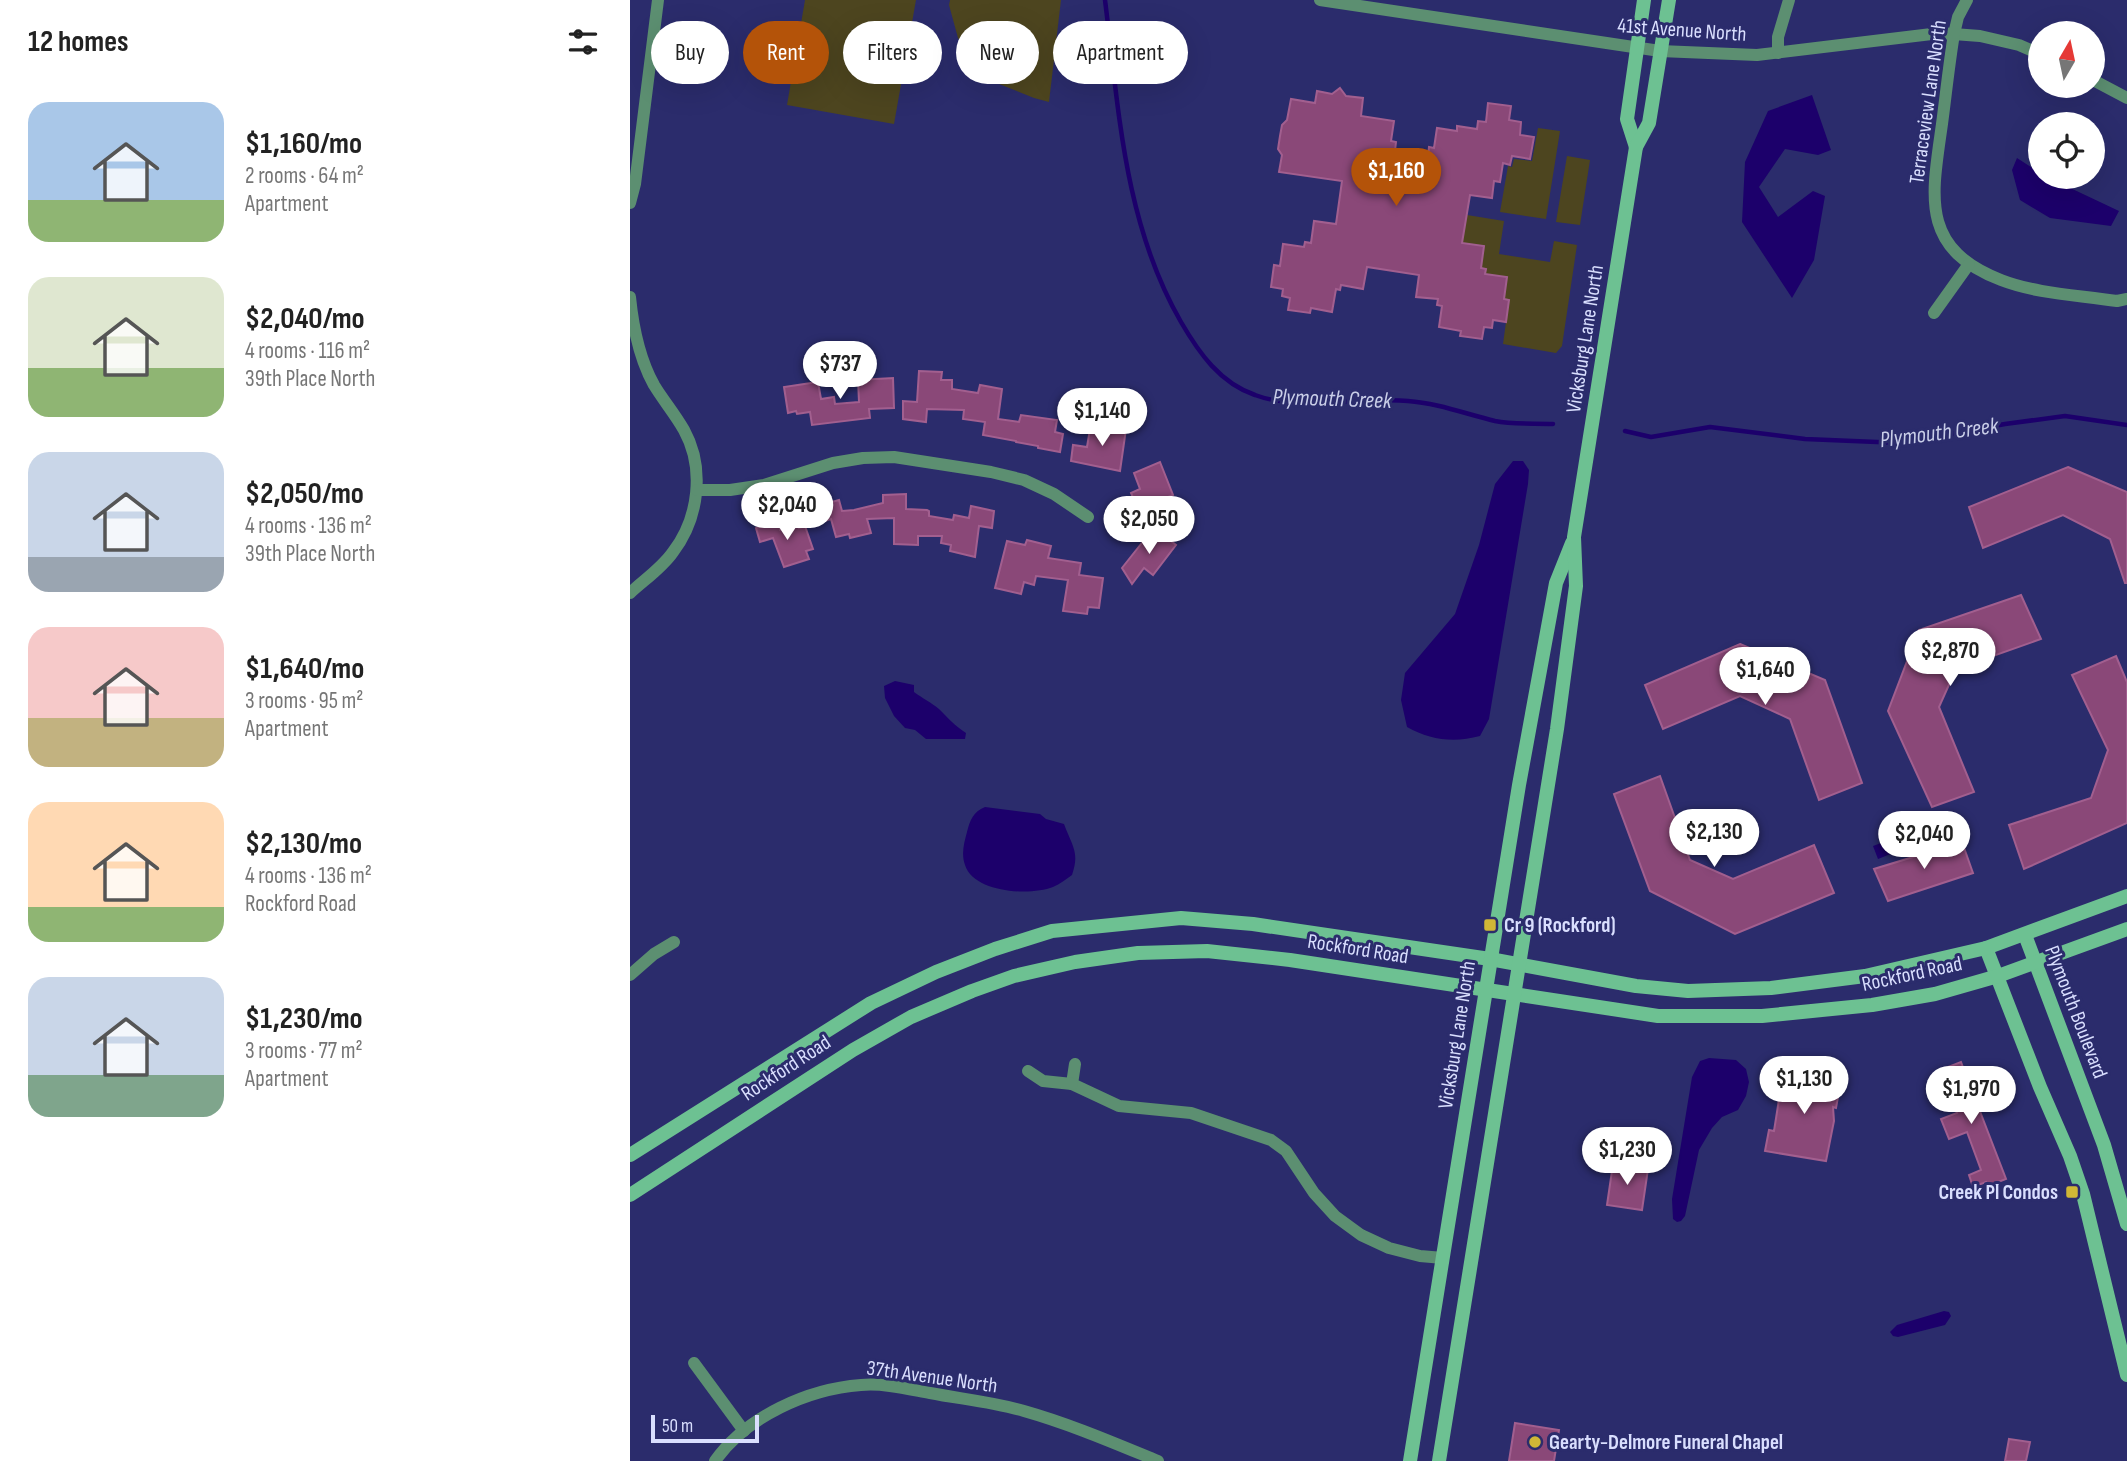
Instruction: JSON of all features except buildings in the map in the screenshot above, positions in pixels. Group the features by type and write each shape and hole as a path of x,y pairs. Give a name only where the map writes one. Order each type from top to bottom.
{"main road":[{"name":"Vicksburg Lane North","path":"1636,148 1628,119 1644,0"},
{"name":"Vicksburg Lane North","path":"1439,1461 1548,788 1576,586 1574,537 1636,148 1649,123 1669,0"},
{"name":"Vicksburg Lane North","path":"1410,1461 1490,959 1556,583 1574,537"},
{"name":"Rockford Road","path":"630,1155 871,1003 936,972 995,949 1052,932 1181,918 1253,924 1490,959 1636,986 1688,990 1757,989 1865,976 1986,948 2127,896"},
{"name":"Rockford Road","path":"630,1195 853,1050 911,1017 1014,976 1075,962 1138,953 1207,951 1290,960 1658,1016 1762,1016 1871,1005 1935,994 1997,976 2127,929"},
{"name":"Plymouth Boulevard","path":"2025,935 2104,1146 2127,1224"},
{"path":"1986,948 2084,1194 2127,1375"}],"street":[{"path":"630,203 635,184 658,0"},
{"name":"41st Avenue North","path":"1320,0 1660,51 1757,55 1940,33 1980,36 2028,49"},
{"path":"1777,53 1778,37 1789,0"},
{"name":"Terraceview Lane North","path":"1967,0 1958,17 1954,34 1935,168 1933,205 1946,240 1969,264"},
{"path":"2105,86 2127,97"},
{"path":"1934,313 1969,264 2001,280 2030,288 2117,301 2127,299"},
{"path":"630,297 641,354 653,384 685,433 694,457 697,490 686,532 672,554 630,593"},
{"path":"697,490 730,490 764,485 833,464 863,458 894,457 978,469 1024,480 1054,494 1088,517"},
{"path":"630,975 654,954 674,942"},
{"path":"1072,1084 1075,1063"},
{"path":"1028,1071 1043,1081 1072,1084 1119,1106 1191,1113 1271,1140 1286,1152 1314,1193 1335,1216 1361,1235 1389,1248 1420,1256 1443,1258"},
{"path":"694,1363 744,1431"},
{"name":"37th Avenue North","path":"715,1461 755,1423 811,1394 865,1384 1023,1410 1158,1461"}],"shaded area":[{"path":"805,0 916,0 912,21 843,21 843,84 901,84 894,124 787,105 791,84 829,84 829,21 801,21"},
{"path":"950,0 1061,0 1059,21 1053,21 1053,68 1049,102 999,84 1039,84 1039,21 956,21 956,31"},
{"path":"1812,95 1831,150 1818,155 1785,149 1759,187 1778,217 1813,191 1825,196 1814,260 1792,298 1742,222 1745,162 1768,111"},
{"path":"1538,128 1560,131 1546,219 1500,212 1508,166 1512,167 1514,159 1532,161"},
{"path":"1567,156 1590,160 1580,225 1556,222"},
{"path":"2017,158 2028,165 2028,189 2072,189 2119,211 2111,226 2050,218 2020,200 2012,170"},
{"path":"1467,215 1504,221 1499,254 1550,262 1554,241 1577,245 1562,346 1556,353 1503,344 1509,300 1504,299 1507,277 1485,274 1486,269 1481,268 1462,243"},
{"path":"1513,461 1523,461 1529,470 1528,484 1489,719 1480,736 1452,740 1424,735 1407,727 1401,700 1405,673 1455,614 1479,545 1495,484"},
{"path":"895,681 914,685 914,692 966,733 965,739 926,739 915,730 905,728 894,716 885,698 884,686"},
{"path":"985,807 1040,814 1046,819 1064,824 1075,855 1072,875 1053,887 1031,891 1004,890 979,882 965,865 963,848 971,820"},
{"path":"1903,835 1908,847 1878,859 1873,846"},
{"path":"1709,1058 1736,1060 1746,1069 1749,1082 1746,1096 1738,1110 1722,1117 1699,1150 1685,1216 1677,1222 1673,1219 1672,1199 1692,1077 1700,1061"},
{"path":"1944,1311 1951,1316 1945,1325 1898,1337 1890,1332 1897,1325"}],"waterway":[{"name":"Plymouth Creek","path":"1105,0 1120,125 1147,246 1181,322 1203,356 1221,375 1243,390 1272,400 1309,403 1408,401 1441,406 1502,422 1553,424"},
{"name":"Plymouth Creek","path":"1625,431 1651,437 1710,427 1805,439 1901,443 2065,416 2127,425"}],"place":[{"name":"Cr 9 (Rockford)","path":"1490,925"},
{"name":"Creek Pl Condos","path":"2072,1192"},
{"name":"Gearty-Delmore Funeral Chapel","path":"1535,1442"}]}
